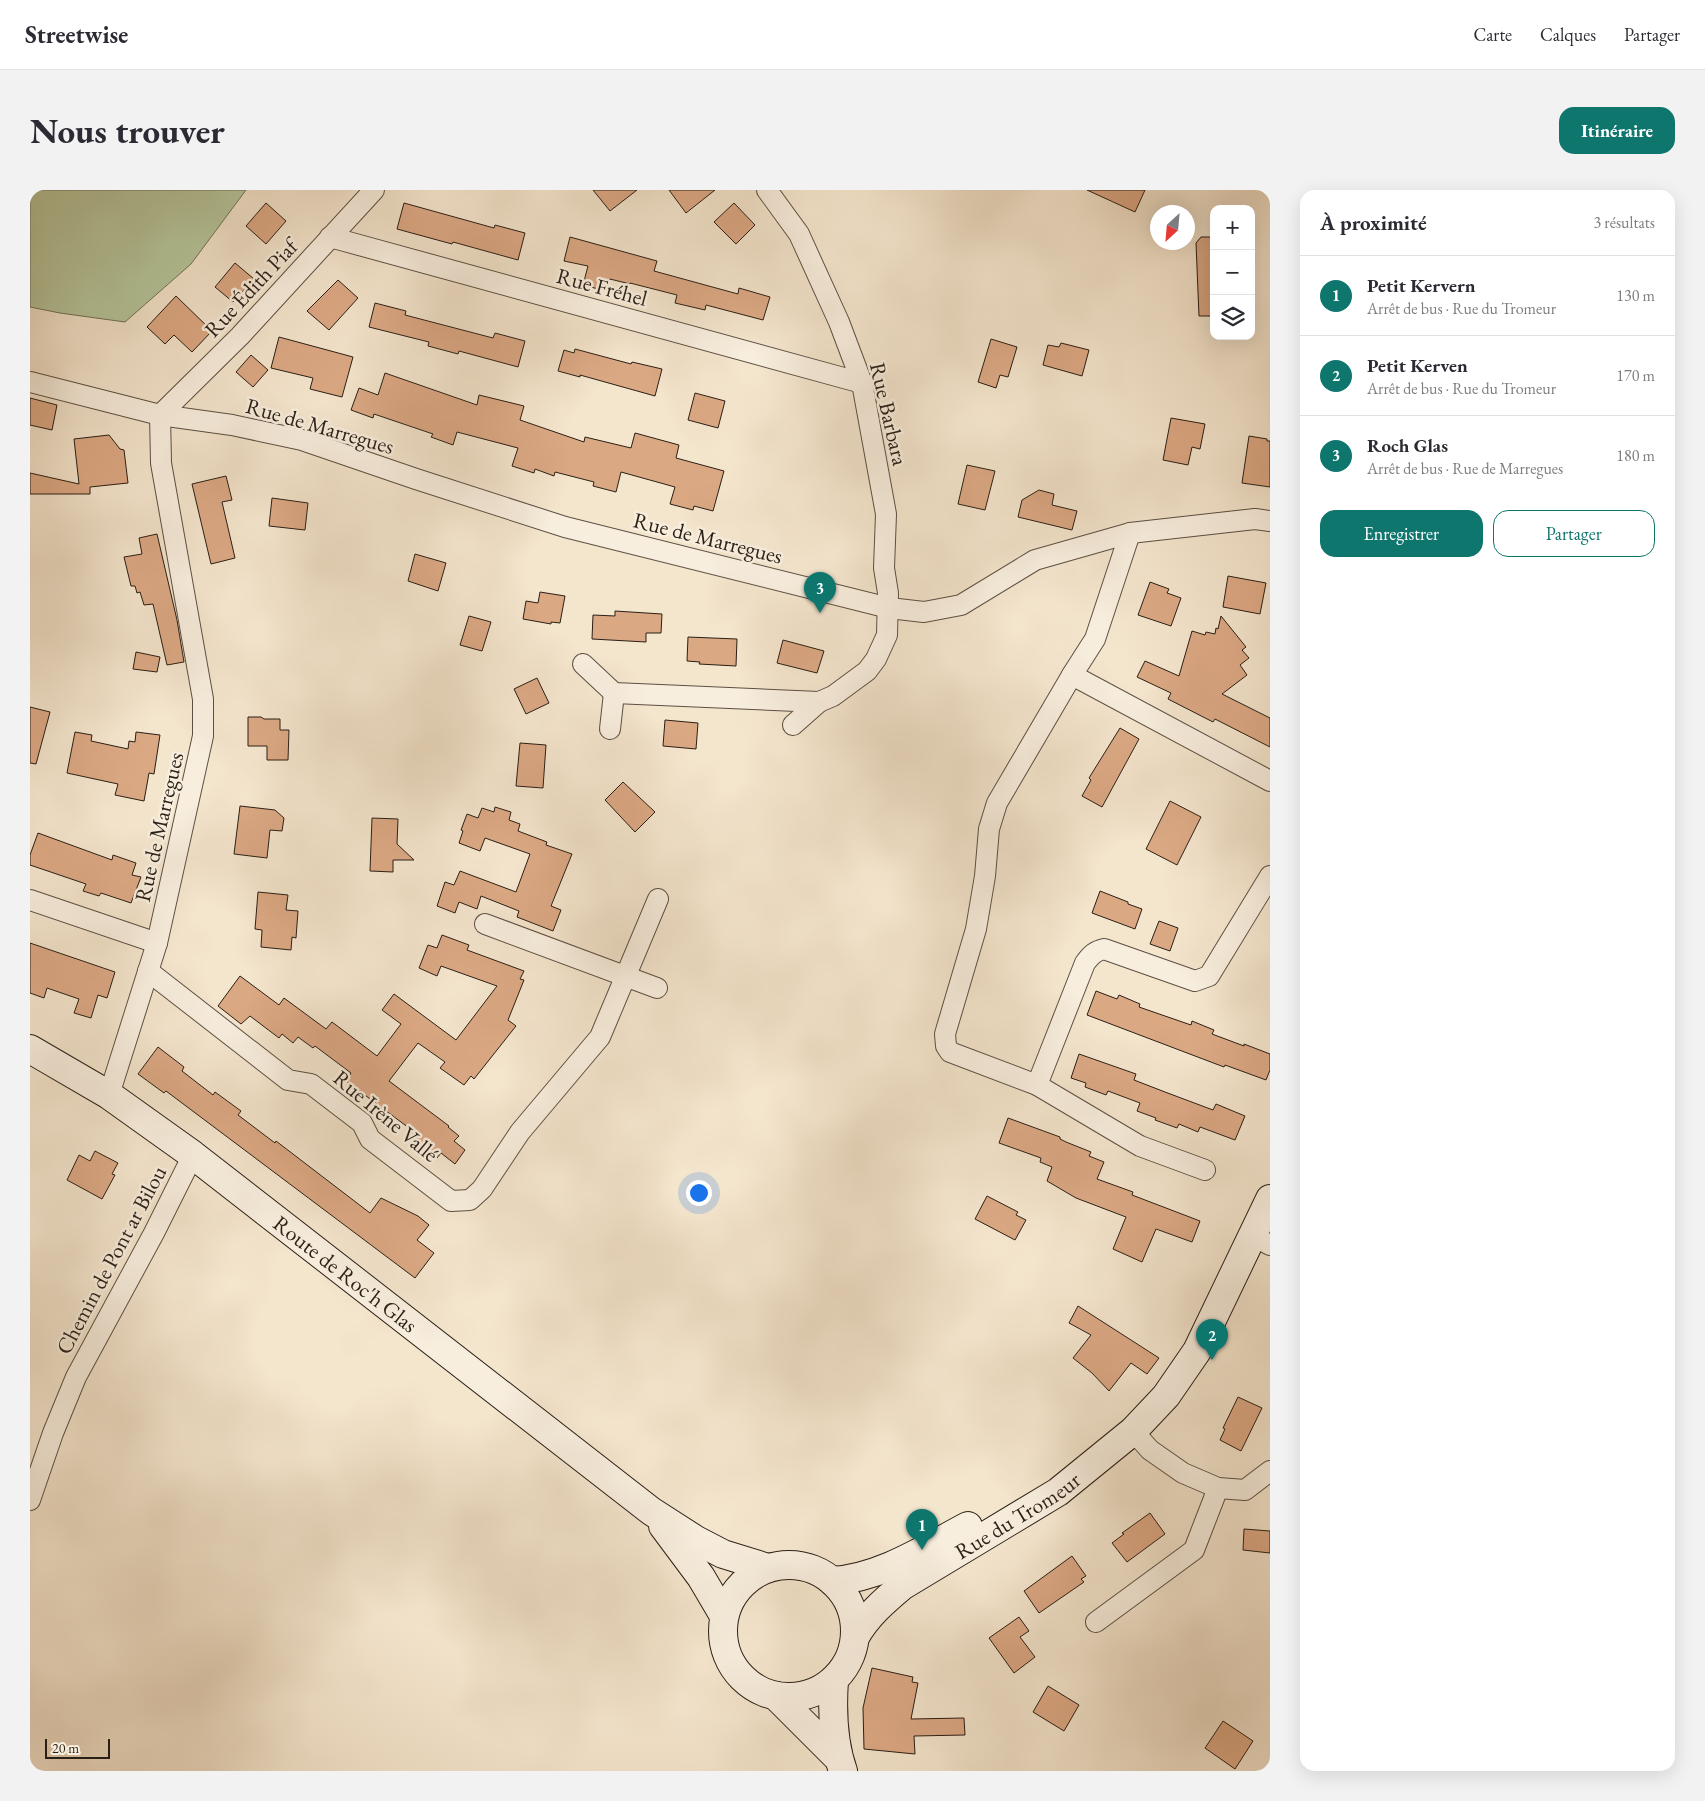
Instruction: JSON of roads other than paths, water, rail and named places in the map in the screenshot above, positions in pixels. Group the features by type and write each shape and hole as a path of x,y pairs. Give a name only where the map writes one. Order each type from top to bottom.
{"main road":[{"name":"Route de Roc'h Glas","path":"30,1049 110,1095 193,1155 651,1511 696,1540 723,1554 768,1568"},
{"name":"Rue du Tromeur","path":"855,1637 862,1625 878,1606 902,1586 1058,1492 1133,1431 1166,1396 1197,1351 1262,1241 1270,1199"},
{"name":"Rue du Tromeur","path":"832,1582 846,1580 888,1567 983,1519 1112,1448"},
{"name":"Route de Roc'h Glas","path":"651,1511 701,1577 724,1616"},
{"path":"790,1565 812,1570 832,1582 847,1601 853,1618 855,1637 851,1653 844,1667 834,1680 821,1689 807,1695 792,1697 776,1696 759,1690 745,1681 733,1667 725,1651 722,1634 724,1616 730,1600 740,1587 752,1576 768,1568 790,1565"},
{"path":"834,1680 833,1712 841,1765"},
{"path":"776,1696 841,1765"}],"street":[{"name":"Rue Édith Piaf","path":"160,415 240,336 374,190"},
{"name":"Rue Barbara","path":"767,190 799,234 839,322 862,383 886,514 884,568 889,608 888,635 876,659 867,671 833,696 819,702 793,725"},
{"name":"Rue Fréhel","path":"330,238 862,383"},
{"name":"Rue de Marregues","path":"30,382 160,415 232,425 302,440 416,480 565,527 889,608 924,612 961,605 1035,560 1130,533 1255,519 1270,521"},
{"name":"Rue de Marregues","path":"110,1095 157,943 203,736 203,699 161,463 160,415"},
{"path":"1130,533 1095,639 996,803 989,829 985,876 976,929 945,1034 946,1046 950,1052 1037,1085 1140,1146 1205,1170"},
{"path":"583,664 614,693 819,702"},
{"path":"1072,675 1270,781"},
{"path":"610,729 614,693"},
{"path":"1037,1085 1085,963 1091,955 1096,951 1110,950 1196,981 1203,979 1209,976 1270,876"},
{"name":"Rue Irène Vallé","path":"148,971 288,1080 311,1084 362,1123 370,1139 452,1201 470,1200 482,1189 520,1132 600,1037 658,898"},
{"path":"30,900 157,943"},
{"path":"485,924 657,988"},
{"name":"Chemin de Pont ar Bilou","path":"30,1500 53,1433 76,1378 154,1233 193,1155"},
{"path":"1133,1431 1150,1450 1183,1473 1218,1488 1245,1490 1270,1471"},
{"path":"1096,1622 1194,1550 1218,1488"}],"place":[{"name":"Roch Glas","path":"820,613"},
{"name":"Petit Kerven","path":"1212,1360"},
{"name":"Petit Kervern","path":"922,1550"}]}
